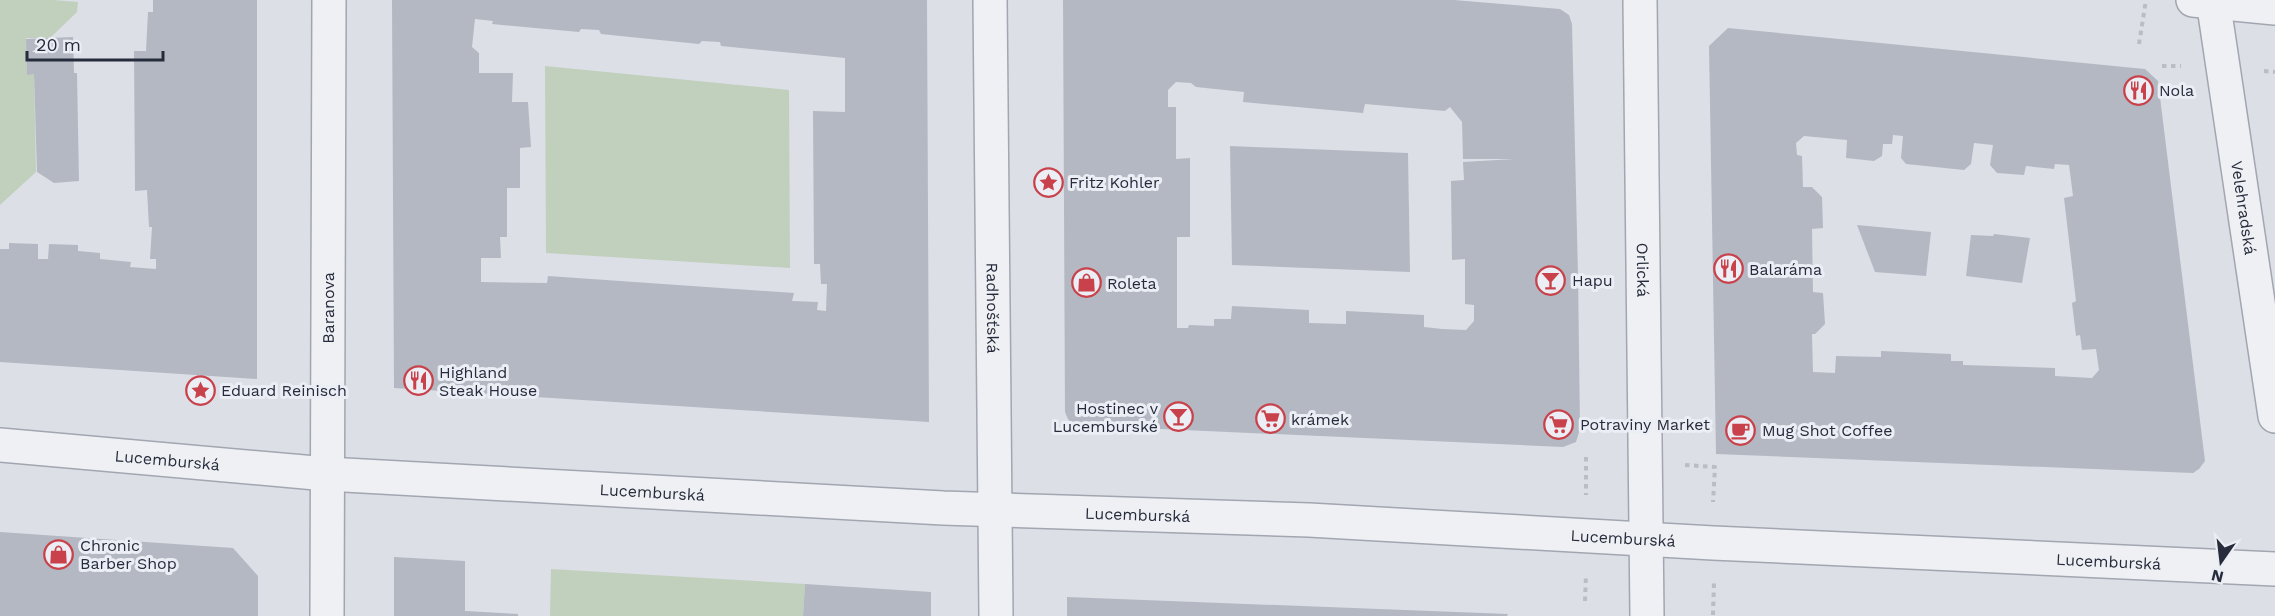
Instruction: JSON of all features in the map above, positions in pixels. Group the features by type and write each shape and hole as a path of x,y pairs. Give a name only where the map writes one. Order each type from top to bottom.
{"street":[{"name":"Baranova","path":"327,616 329,0"},
{"name":"Radhošťská","path":"990,0 996,616"},
{"name":"Orlická","path":"1640,0 1647,616"},
{"path":"2206,1 2275,8"},
{"name":"Velehradská","path":"2206,1 2275,416"},
{"name":"Lucemburská","path":"0,445 327,474 995,510 1309,520 1646,539 2275,569"}],"path":[{"path":"2139,44 2146,0"},
{"path":"1586,457 1586,495"},
{"path":"1681,465 1715,467 1713,504"},
{"path":"1585,601 1586,567"},
{"path":"1713,615 1714,572"}],"green space":[{"path":"0,0 78,2 77,12 50,38 26,38 27,74 34,74 36,172 0,205"},
{"path":"545,66 789,90 790,268 546,253"},
{"path":"551,569 805,584 803,616 550,616"}],"building":[{"path":"153,0 257,0 257,379 0,362 0,249 9,249 9,243 38,244 38,259 48,259 49,244 78,245 78,251 100,253 100,259 131,262 130,267 156,269 156,259 150,259 152,227 149,227 147,190 135,191 134,51 146,51 148,12 153,12"},
{"path":"392,0 927,0 929,422 394,388","holes":["475,19 493,21 492,24 579,32 581,29 599,30 601,34 699,44 702,41 720,42 721,46 845,58 845,112 813,111 814,264 820,264 821,284 827,284 826,311 817,310 818,302 792,301 794,293 548,276 547,283 481,282 481,258 501,258 500,237 507,237 507,188 520,188 520,148 531,147 528,102 512,102 513,73 479,73 479,53 472,47"]},
{"path":"1063,0 1454,0 1560,9 1569,15 1572,24 1578,275 1580,429 1576,442 1563,447 1073,425 1065,412","holes":["1176,82 1191,83 1196,87 1244,92 1243,102 1363,113 1365,104 1445,111 1450,107 1462,122 1463,159 1514,159 1463,162 1464,180 1451,181 1452,260 1465,259 1465,304 1474,305 1474,321 1466,330 1442,329 1424,327 1424,315 1346,311 1346,324 1309,323 1309,310 1232,306 1231,319 1214,319 1214,326 1189,325 1188,328 1177,328 1177,237 1190,237 1190,158 1176,159 1176,107 1168,107 1168,90"]},
{"path":"1728,28 2145,69 2158,81 2205,461 2199,469 2193,473 1716,454 1709,46","holes":["1893,135 1903,136 1901,158 1906,164 1964,170 1971,164 1974,143 1993,145 1990,165 1997,173 2024,175 2026,166 2054,169 2055,164 2069,165 2073,196 2064,198 2076,301 2072,303 2076,336 2080,335 2082,350 2096,349 2099,370 2092,378 2055,376 2055,368 1963,365 1963,361 1951,361 1951,354 1881,351 1881,357 1836,356 1835,373 1813,372 1812,334 1815,334 1825,324 1823,293 1813,292 1812,229 1823,228 1822,197 1812,187 1803,187 1802,156 1797,155 1796,143 1804,136 1847,140 1846,158 1874,161 1882,156 1883,144 1892,144"]},
{"path":"73,37 74,73 77,73 79,181 54,183 37,172 34,74 27,75 26,39"},
{"path":"1230,146 1408,153 1410,272 1232,265"},
{"path":"1857,225 1931,232 1926,276 1875,272"},
{"path":"1994,234 2030,238 2022,283 1966,276 1971,235 1993,236"},
{"path":"0,532 233,548 258,576 258,616 0,616"},
{"path":"394,557 465,561 465,611 518,614 518,616 394,616"},
{"path":"805,584 931,592 931,616 803,616"},
{"path":"1067,597 1508,614 1507,616 1067,616"}],"place":[{"name":"Nola","path":"2138,90"},
{"name":"Fritz Kohler","path":"1048,182"},
{"name":"Balaráma","path":"1728,269"},
{"name":"Hapu","path":"1551,280"},
{"name":"Roleta","path":"1086,283"},
{"name":"Highland Steak House","path":"418,381"},
{"name":"Eduard Reinisch","path":"200,390"},
{"name":"Hostinec v Lucemburské","path":"1179,417"},
{"name":"krámek","path":"1270,419"},
{"name":"Potraviny Market","path":"1559,424"},
{"name":"Mug Shot Coffee","path":"1741,430"},
{"name":"Chronic Barber Shop","path":"59,554"}]}
